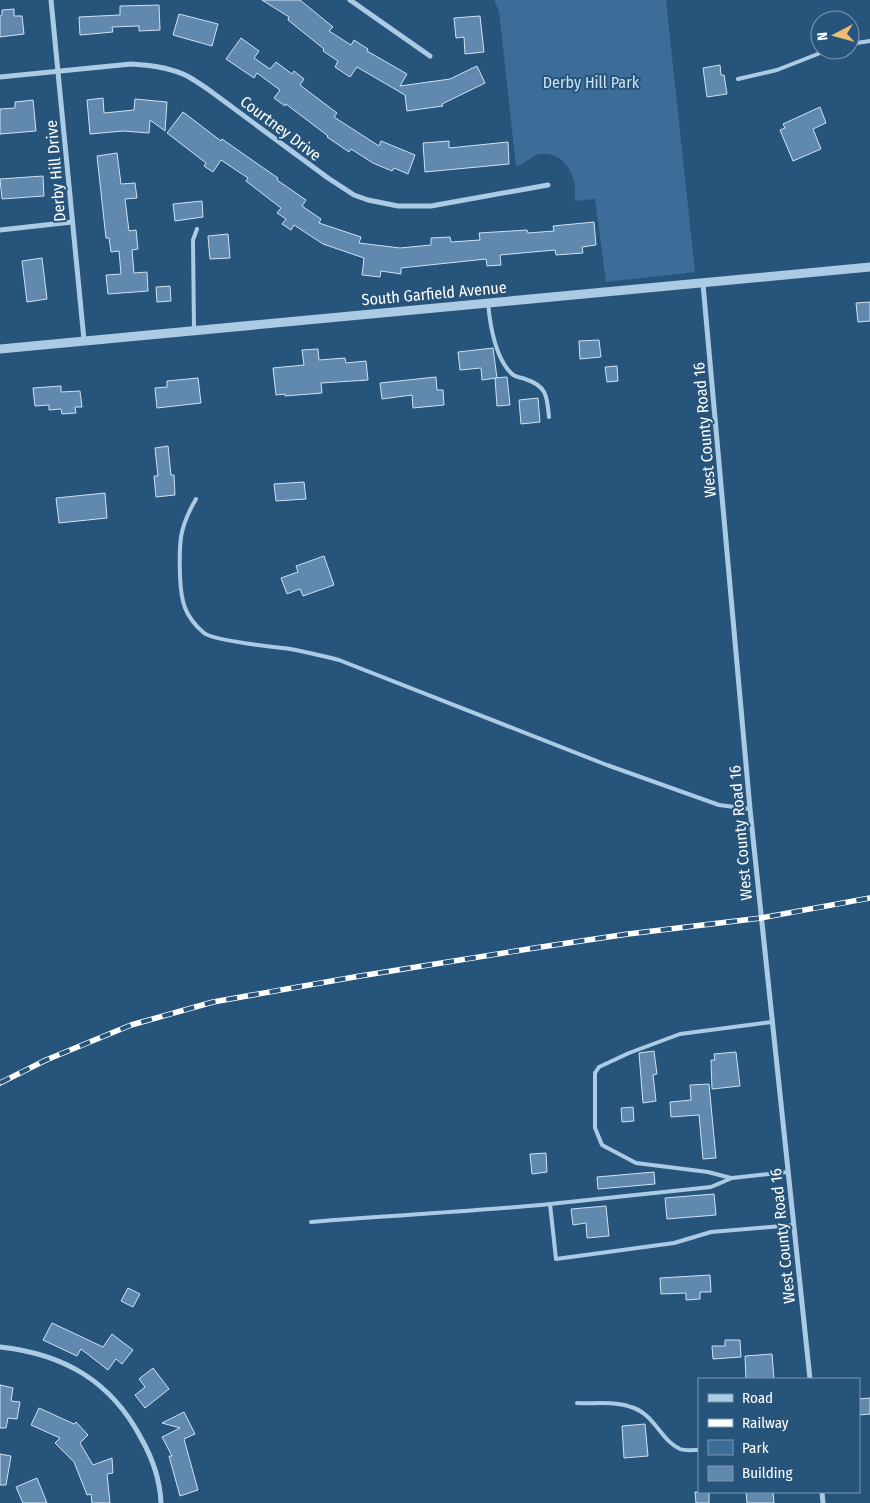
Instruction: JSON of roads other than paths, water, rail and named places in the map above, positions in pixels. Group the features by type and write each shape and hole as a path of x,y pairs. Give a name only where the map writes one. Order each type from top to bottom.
{"street":[{"name":"Derby Hill Drive","path":"51,0 84,340"},
{"path":"350,0 430,56"},
{"name":"Courtney Drive","path":"0,77 131,64 179,73 190,77 354,195 398,206 430,206 548,185"},
{"path":"0,230 72,222"},
{"name":"South Garfield Avenue","path":"0,349 870,267"},
{"name":"West County Road 16","path":"703,284 750,809 810,1378"},
{"path":"0,1347 28,1351 76,1368 118,1402 132,1421 151,1456 158,1475 161,1503"}],"lane":[{"path":"738,79 777,70 810,57"},
{"path":"194,330 193,240 197,229"},
{"path":"488,303 492,333 502,360 514,376 527,379 542,387 548,399 549,417"},
{"path":"196,499 187,515 179,543 181,591 185,612 205,634 227,640 293,650 339,660 654,782 719,805 750,809"},
{"path":"732,1178 708,1172 636,1163 602,1145 595,1128 595,1073 600,1067 629,1053 680,1034 772,1022"},
{"path":"311,1222 550,1204 711,1187 732,1178 788,1172"},
{"path":"550,1204 556,1259 674,1243 711,1232 793,1225"},
{"path":"577,1403 614,1404 631,1407 649,1417 667,1440 681,1450 698,1450"}],"railway":[{"path":"0,1083 46,1060 131,1025 213,1002 541,947 628,934 761,918 870,898"}],"park label":[{"name":"Derby Hill Park","path":"591,82"}]}
